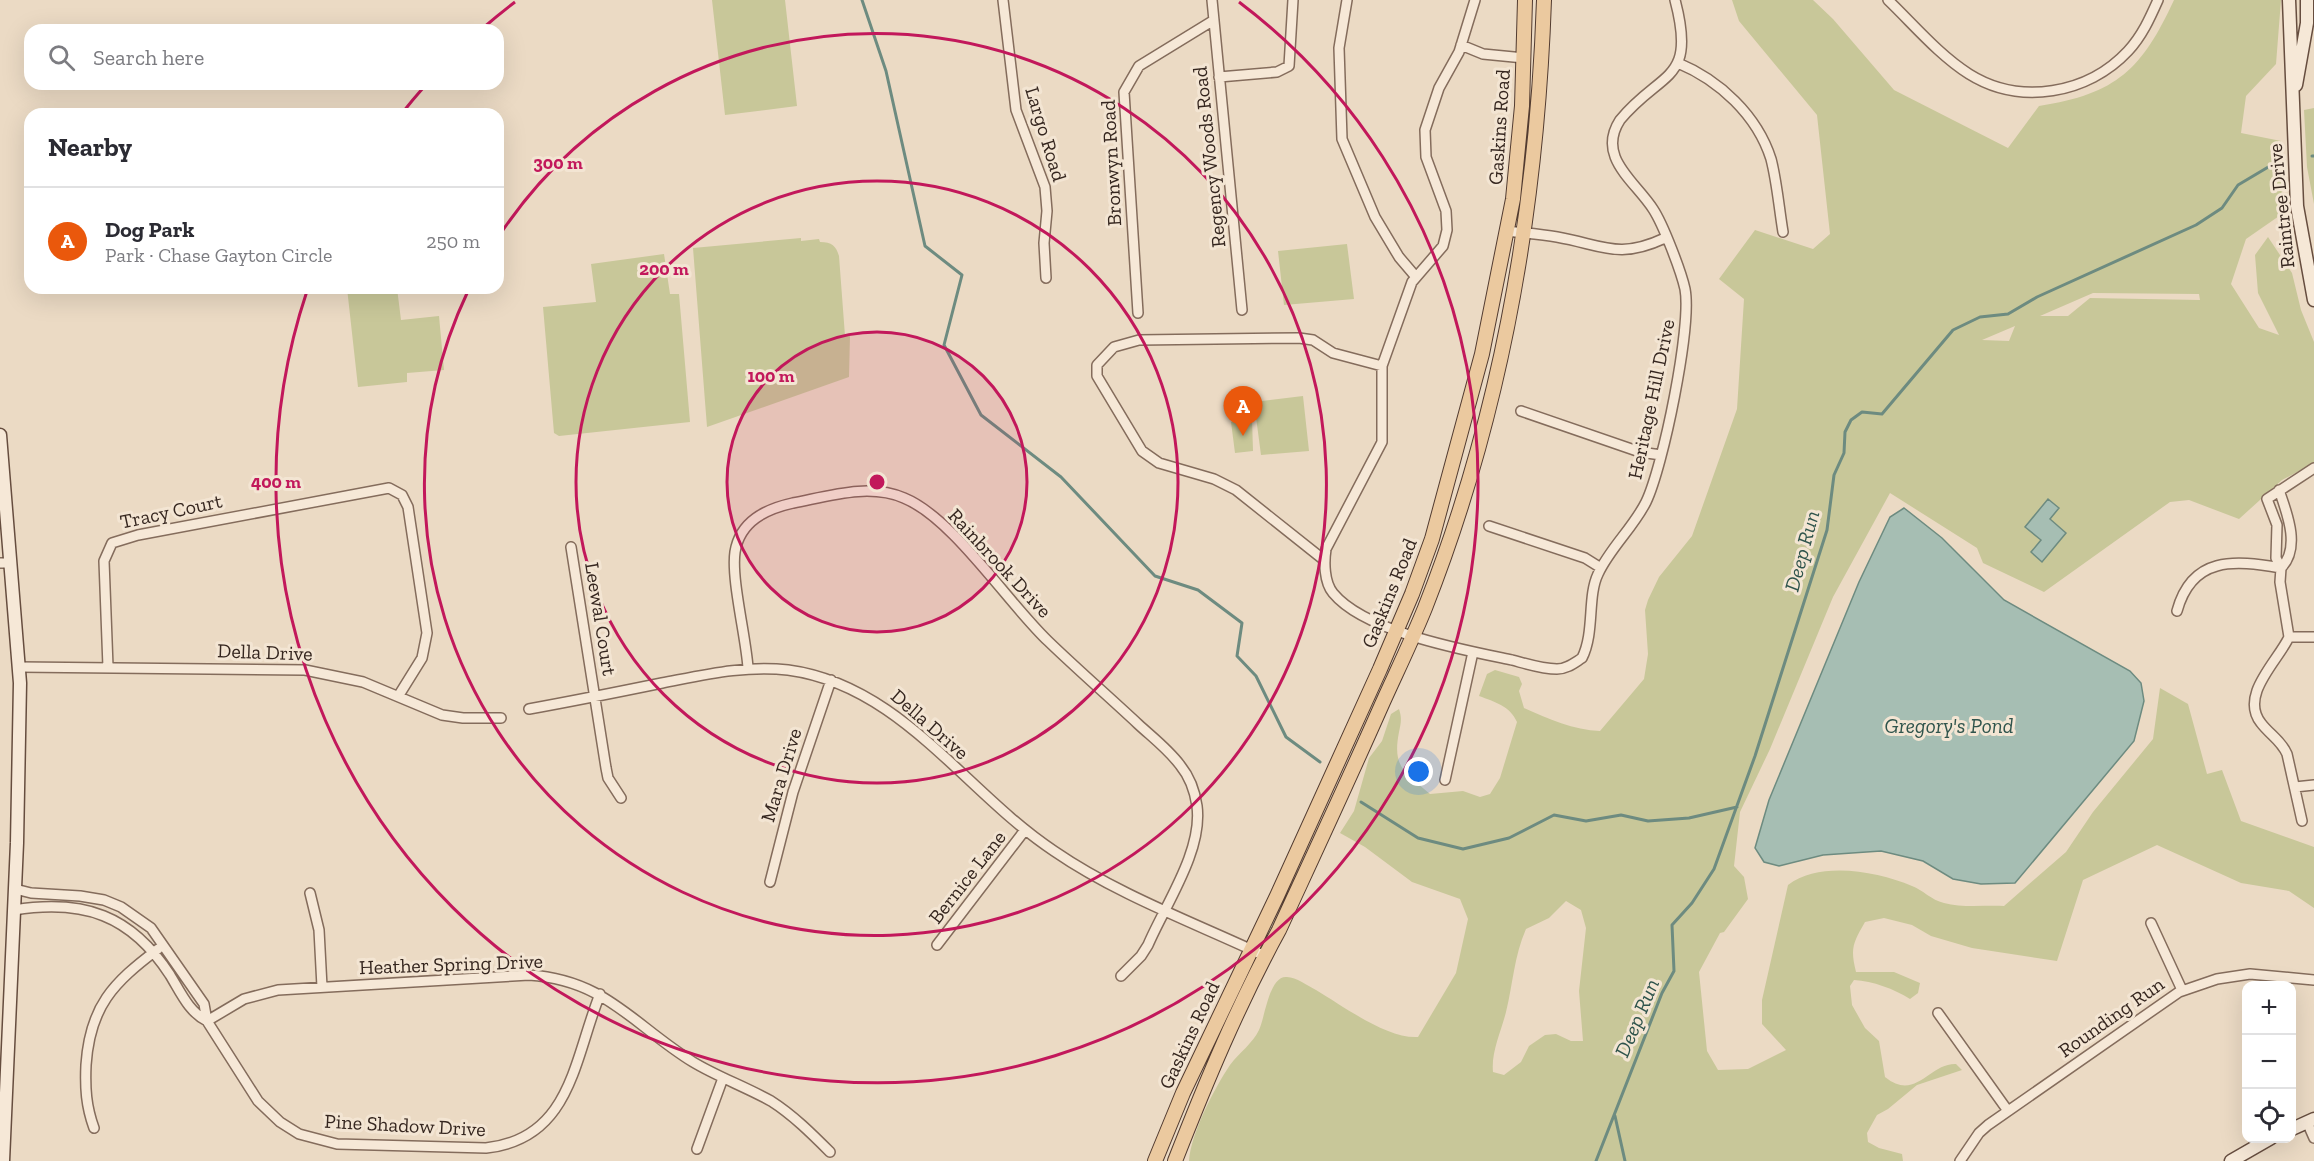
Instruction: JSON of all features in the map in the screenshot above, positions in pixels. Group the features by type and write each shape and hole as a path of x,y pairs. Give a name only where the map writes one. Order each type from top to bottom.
{"main road":[{"name":"Gaskins Road","path":"1155,1161 1183,1093 1397,629 1428,550 1448,488 1482,354 1506,231 1519,145 1525,0"},
{"name":"Gaskins Road","path":"1175,1161 1215,1059 1265,956 1412,636 1454,526 1478,448 1502,349 1524,233 1534,158 1544,0"}],"street":[{"name":"Largo Road","path":"1003,0 1016,110 1045,187 1046,278"},
{"name":"Regency Woods Road","path":"1212,0 1242,310"},
{"path":"1219,77 1277,72 1289,66 1293,0"},
{"path":"1347,0 1338,48 1342,139 1375,217 1399,257 1416,277"},
{"path":"1382,366 1333,353 1313,340 1299,338 1139,340 1114,347 1097,365 1097,376 1142,452 1159,463 1214,479 1236,490 1324,560 1326,549 1382,442 1382,366 1416,277 1440,253 1447,230 1443,201 1426,158 1424,140 1439,87 1461,45 1475,0"},
{"path":"1675,0 1680,20 1681,49 1678,63 1708,76 1751,122 1771,159 1784,232"},
{"path":"1888,0 1969,74 2005,88 2032,92 2072,87 2108,69 2129,50 2145,28 2158,0"},
{"name":"Raintree Drive","path":"2289,0 2297,206 2314,300"},
{"name":"Raintree Drive","path":"2292,107 2307,23 2307,0"},
{"name":"Bronwyn Road","path":"1138,313 1124,92 1139,66 1214,21"},
{"path":"1461,45 1483,54 1524,58"},
{"name":"Heritage Hill Drive","path":"1324,560 1332,593 1350,607 1412,636 1473,652 1559,670 1582,658 1590,633 1597,576 1646,502 1656,477 1687,311 1680,270 1654,210 1621,171 1614,158 1613,138 1615,127 1626,112 1663,83 1678,63"},
{"path":"1506,231 1559,237 1617,251 1651,244 1665,238"},
{"path":"1521,411 1640,452 1661,455"},
{"path":"0,435 5,563 19,667 20,745 14,910 4,1054 3,1161"},
{"path":"2302,821 2283,744 2258,720 2254,701 2258,687 2289,637 2280,582 2281,568 2276,558 2277,525 2267,499 2314,468"},
{"name":"Tracy Court","path":"108,667 104,561 105,554 112,543 138,535 389,488 402,495 408,507 427,633 422,658 399,695"},
{"name":"Rainbrook Drive","path":"748,668 735,565 738,542 752,520 765,511 779,506 864,490 898,495 919,505 972,556 1035,629 1171,755 1186,774 1197,806 1196,833 1188,860 1141,956 1121,976"},
{"path":"2279,490 2291,532 2289,559 2281,568"},
{"path":"1489,526 1585,558 1601,568"},
{"name":"Leewal Court","path":"571,547 608,778 621,798"},
{"path":"2177,610 2184,588 2190,580 2215,566 2239,563 2281,568"},
{"path":"2289,637 2314,637"},
{"path":"1445,780 1473,652"},
{"name":"Della Drive","path":"19,667 305,670 349,678 399,695 450,717 501,718"},
{"name":"Della Drive","path":"529,709 748,668 788,670 831,680 869,696 891,712 1025,830 1082,869 1265,956"},
{"name":"Mara Drive","path":"770,882 793,792 831,680"},
{"path":"2295,787 2314,785"},
{"name":"Bernice Lane","path":"937,945 1025,830"},
{"name":"Pine Shadow Drive","path":"15,889 31,893 104,900 137,916 165,944 204,1004 207,1021"},
{"path":"310,893 319,930 322,987"},
{"name":"Pine Shadow Drive","path":"14,910 35,907 93,912 129,927 154,952 192,1010 207,1021 258,1101 280,1122 299,1134 337,1144 486,1148 509,1144 528,1136 545,1123 560,1105 600,994"},
{"path":"2151,923 2182,990"},
{"path":"94,1128 86,1106 85,1082 90,1033 95,1017 117,982 165,944"},
{"name":"Rounding Run","path":"1960,1161 1978,1133 2182,990 2228,976 2250,974 2314,980"},
{"name":"Heather Spring Drive","path":"207,1021 244,999 261,993 322,987 529,975 567,980 600,994 684,1056 772,1102 830,1152"},
{"path":"1938,1013 2008,1111"},
{"path":"697,1149 723,1078"},
{"path":"2296,1127 2311,1120 2314,1138"},
{"path":"2231,1161 2262,1143"}],"green space":[{"path":"712,0 785,0 797,106 725,115"},
{"path":"1732,0 1813,0 1833,19 1894,90 2008,148 2039,106 2088,94 2108,85 2124,74 2138,61 2150,44 2174,0 2281,0 2276,64 2246,96 2241,133 2281,141 2282,214 2246,239 2231,284 2259,328 2279,335 2258,293 2255,255 2268,237 2292,273 2301,310 2314,342 2314,463 2282,480 2239,519 2189,500 2170,502 2044,592 1983,563 1977,548 1890,493 1833,597 1770,749 1740,812 1734,866 1744,877 1748,899 1724,932 1720,933 1699,972 1707,1051 1718,1070 1748,1069 1786,1050 1762,1024 1762,1000 1788,885 1816,873 1848,871 1898,881 1916,888 1935,900 1951,905 2004,906 2066,852 2093,812 2153,739 2160,688 2188,704 2207,774 2222,770 2241,821 2314,847 2314,908 2289,891 2241,883 2157,845 2083,880 2057,961 1972,948 1931,936 1912,925 1884,918 1865,922 1854,946 1853,957 1856,972 1894,972 1920,983 1918,993 1910,999 1869,982 1854,980 1850,986 1852,1005 1865,1028 1879,1041 1885,1077 1896,1084 1905,1085 1914,1084 1946,1065 1956,1064 1962,1070 1917,1085 1877,1115 1867,1133 1868,1142 1879,1148 1902,1154 1903,1161 1189,1161 1194,1138 1217,1086 1230,1065 1256,1035 1268,998 1281,978 1291,977 1298,980 1379,1027 1393,1033 1418,1037 1456,973 1468,919 1460,899 1412,882 1365,847 1340,833 1354,811 1369,758 1382,741 1391,714 1399,709 1401,720 1397,754 1407,774 1430,794 1463,791 1480,797 1490,794 1500,778 1517,722 1506,708 1479,696 1487,674 1495,670 1519,677 1522,684 1519,691 1524,708 1571,726 1600,731 1644,679 1648,654 1645,610 1648,600 1659,577 1692,536 1737,409 1744,299 1719,279 1755,230 1813,249 1830,234 1817,115 1739,21","holes":["2093,293 2199,294 2200,300 2090,298 2068,316 2040,316","2015,326 2009,341 1982,340","1566,901 1581,910 1586,928 1579,991 1583,1041 1571,1041 1556,1034 1545,1035 1529,1046 1521,1062 1504,1075 1493,1072 1495,1050 1522,939 1526,929 1549,918"]},
{"path":"2314,108 2314,204 2307,167 2304,110"},
{"path":"801,238 801,241 819,239 820,242 833,245 838,253 845,336 850,336 849,377 707,427 693,248"},
{"path":"1347,244 1354,299 1284,305 1278,251"},
{"path":"664,254 670,294 679,294 690,422 559,436 554,433 543,307 596,302 591,264"},
{"path":"348,294 398,294 401,320 439,316 444,370 407,373 407,382 358,387"},
{"path":"1303,396 1309,451 1261,455 1254,402"},
{"path":"1252,419 1253,451 1235,453 1231,422"}],"water":[{"path":"2048,499 2059,508 2050,519 2066,533 2042,562 2031,552 2041,540 2025,527"},
{"name":"Gregory's Pond","path":"1904,508 1942,538 2004,600 2130,671 2141,683 2144,701 2134,741 2015,883 1981,884 1953,879 1923,861 1881,851 1823,855 1779,866 1764,862 1755,848 1769,800 1859,582 1890,517"}],"waterway":[{"path":"862,0 886,71 925,246 962,275 944,345 981,415 1061,477 1155,576 1198,590 1242,623 1237,656 1256,676 1286,737 1320,762"},
{"name":"Deep Run","path":"1596,1161 1662,993 1674,971 1672,925 1692,903 1714,869 1755,756 1827,530 1834,475 1844,453 1845,432 1851,420 1862,412 1882,414 1953,330 1980,317 2008,314 2037,297 2196,225 2222,208 2238,185 2275,163"},
{"path":"1361,802 1418,838 1463,849 1509,838 1554,815 1586,821 1621,815 1648,821 1689,818 1737,807"},
{"path":"1615,1116 1625,1161"}],"place":[{"name":"Dog Park","path":"1243,436"}]}
